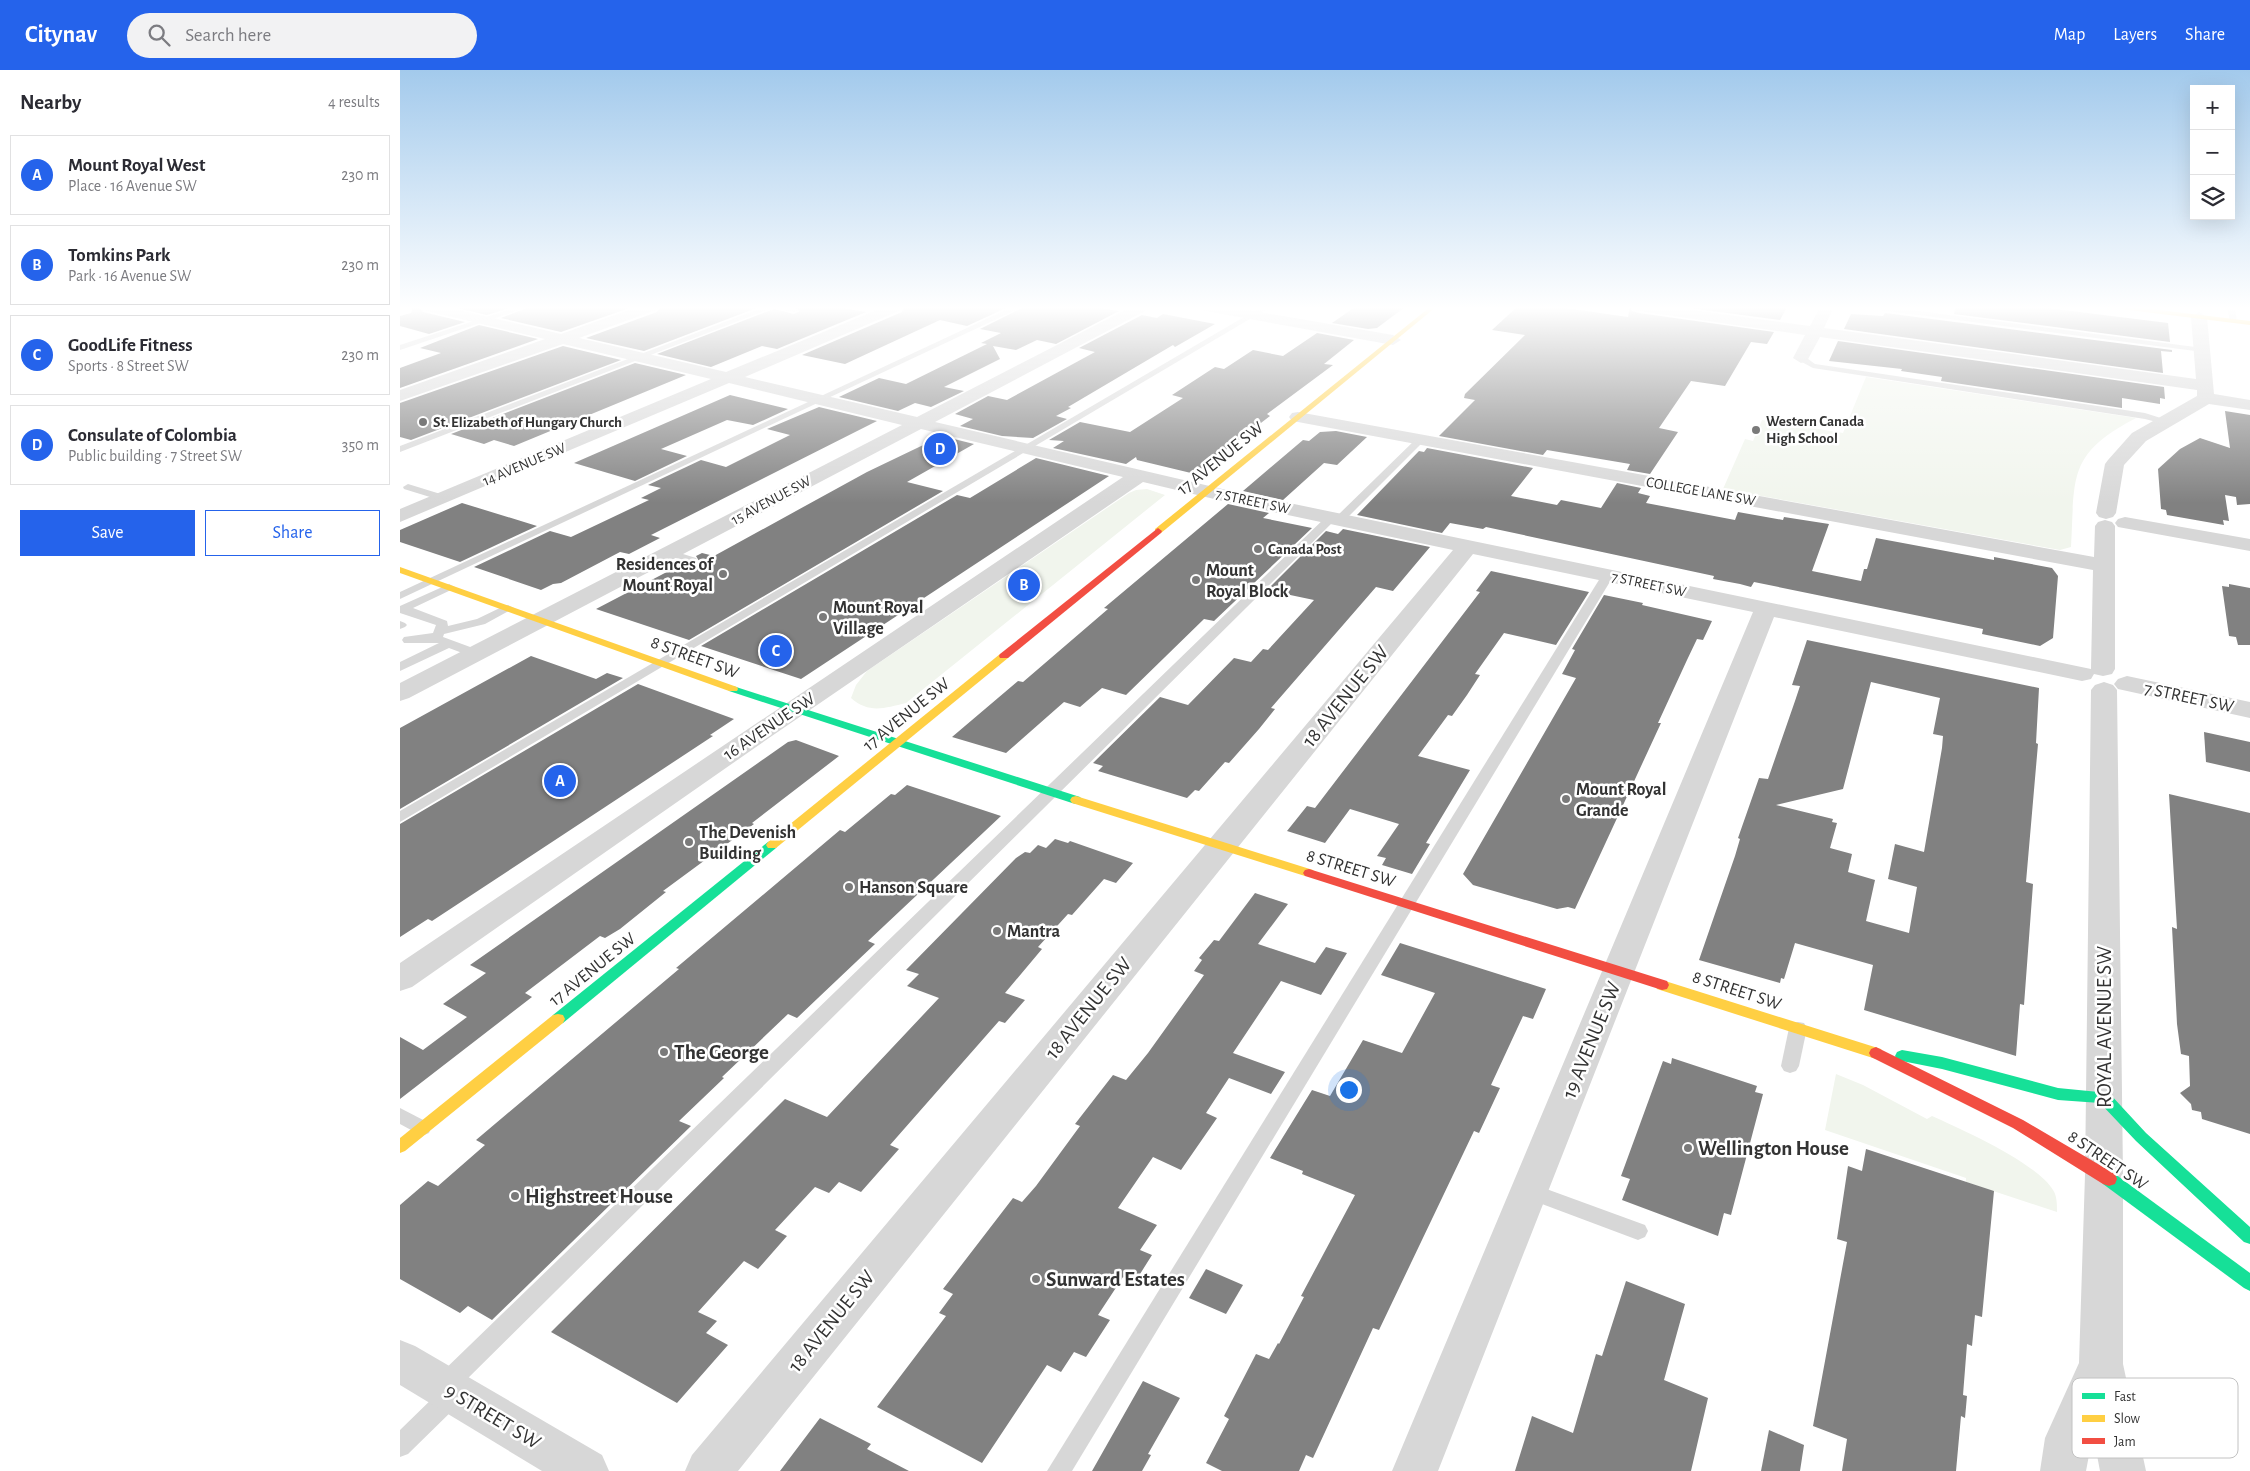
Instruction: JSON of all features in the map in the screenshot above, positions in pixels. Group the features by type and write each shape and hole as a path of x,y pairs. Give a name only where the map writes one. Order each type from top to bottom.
{"main road":[{"name":"17 AVENUE SW","path":"400,1147 1353,372"},
{"name":"8 STREET SW","path":"402,572 793,710 1869,1050 2000,1114 2104,1175 2250,1283"},
{"path":"1869,1050 1942,1063 2058,1094 2104,1096 2141,1137 2250,1236"}],"street":[{"path":"400,396 466,372"},
{"name":"7 STREET SW","path":"707,372 1208,491 2250,710"},
{"name":"14 AVENUE SW","path":"400,516 738,372"},
{"name":"15 AVENUE SW","path":"400,694 1015,372"},
{"path":"2080,372 2206,392 2250,404"},
{"path":"2205,372 2206,392"},
{"name":"ROYAL AVENUE SW","path":"2104,1378 2101,1364 2104,1175 2104,565 2112,521 2115,464 2138,437 2168,422 2206,392"},
{"name":"COLLEGE LANE SW","path":"1298,417 2104,565"},
{"name":"16 AVENUE SW","path":"400,979 1140,475"},
{"path":"2112,521 2250,545"},
{"name":"18 AVENUE SW","path":"708,1471 1468,546"},
{"name":"19 AVENUE SW","path":"1415,1471 1766,608"},
{"name":"9 STREET SW","path":"400,1361 586,1471"},
{"name":"ROYAL AVENUE SW","path":"2095,1378 2101,1364"},
{"name":"ROYAL AVENUE SW","path":"2063,1471 2068,1438 2072,1429"},
{"name":"ROYAL AVENUE SW","path":"2120,1458 2123,1471"}],"lane":[{"path":"400,450 600,372"},
{"path":"400,596 877,372"},
{"path":"400,816 663,664 1155,372"},
{"path":"1856,372 2145,416 2168,422"},
{"path":"400,1446 449,1390 1052,793 1336,518 1420,440"},
{"path":"408,487 443,498"},
{"path":"670,553 692,560"},
{"path":"1059,1471 1608,575"},
{"path":"401,609 449,587"},
{"path":"400,667 442,638 481,622 508,608"},
{"path":"401,609 443,623 442,638"},
{"path":"422,633 442,638 477,654"},
{"path":"408,640 442,638"},
{"path":"1790,1066 1798,1028"},
{"path":"400,1115 423,1128"},
{"path":"1530,1191 1638,1231"}],"shaded area":[{"path":"1866,377 2136,418 2097,443 2086,456 2079,470 2075,485 2071,547 2060,550 1723,489 1745,439 1753,441 1762,420 1843,433"},
{"path":"1147,489 1165,495 906,703 884,708 871,708 851,698 856,685 867,671 1129,493"},
{"path":"1836,1074 1863,1085 1927,1119 1932,1116 1961,1129 2015,1158 2031,1169 2053,1190 2056,1197 2057,1212 1966,1182 1966,1178 1825,1130"}],"building":[{"path":"400,372 444,372 400,388"},
{"path":"488,372 589,372 411,440 400,437 400,403"},
{"path":"611,372 675,372 686,375 514,446 494,440 484,444 451,434"},
{"path":"930,372 973,372 944,387 964,391 931,407 915,403 898,411 839,397 879,378 906,384"},
{"path":"1058,372 1127,372 1068,407 1071,408 1056,416 1067,419 1033,438 1002,436 960,426 973,419 955,414 988,396 1007,400"},
{"path":"1207,372 1323,372 1267,414 1270,416 1197,472 1191,473 1137,460 1136,457 1126,464 1053,448 1064,441 1049,440 1080,422 1130,432 1183,398 1172,395"},
{"path":"1487,372 1733,372 1725,386 1691,381 1659,428 1678,432 1650,474 1627,470 1630,464 1547,450 1543,455 1439,436 1475,400 1464,398 1465,394"},
{"path":"1910,372 2060,372 2164,387 2165,399 2160,398 2160,404 2122,398 2122,408 1941,381 1942,377"},
{"path":"730,395 788,409 753,425 727,420 661,449 687,456 635,481 574,463"},
{"path":"819,407 877,421 651,535 660,538 629,554 620,552 561,583 553,584 541,590 474,567 550,531 571,537 649,500 641,498 661,488 648,485 701,460 726,467 790,435 767,429"},
{"path":"2225,411 2250,415 2250,504 2237,505 2236,497 2225,495 2229,521 2223,520 2224,525 2167,515 2166,510 2161,509 2158,469 2180,449 2200,438 2230,448"},
{"path":"1336,431 1367,437 1337,465 1324,463 1283,500 1243,491 1303,440 1309,441 1320,432"},
{"path":"942,436 974,444 907,482 943,491 689,640 596,609 684,563 693,565 699,561 696,556 702,553 714,556 867,472"},
{"path":"1427,448 1533,468 1511,496 1557,505 1561,500 1601,508 1617,483 1641,488 1638,493 1650,496 1646,503 1735,520 1738,512 1783,520 1784,517 1829,524 1812,571 1861,581 1864,569 1867,569 1876,538 1994,560 1994,557 2052,568 2058,576 2053,638 2040,646 1982,634 1983,629 1754,582 1751,587 1713,579 1714,576 1486,527 1483,529 1450,523 1442,533 1357,515 1419,451 1424,452"},
{"path":"1036,458 1109,476 801,679 701,646 957,495 970,498"},
{"path":"462,503 537,526 460,562 400,542 400,530"},
{"path":"1228,504 1269,513 1263,518 1312,528 1214,621 1204,619 1126,695 1102,688 1080,707 1064,702 1006,753 952,737 1018,681 1023,682 1108,609 1104,608"},
{"path":"1343,529 1430,547 1393,591 1376,587 1271,708 1275,709 1259,729 1229,763 1225,762 1199,791 1195,790 1187,798 1098,771 1103,766 1093,763 1160,697 1188,705 1234,658 1251,662 1263,649 1268,650 1314,600 1267,590 1326,531 1338,534"},
{"path":"1491,571 1589,592 1556,645 1504,633 1475,674 1480,675 1467,695 1452,716 1448,715 1418,756 1470,770 1426,843 1430,844 1412,874 1382,865 1386,858 1377,856 1399,824 1350,809 1325,843 1287,831 1307,806 1315,808 1480,592 1476,591"},
{"path":"2229,584 2250,588 2250,645 2238,645 2236,637 2229,636 2222,586 2229,587"},
{"name":"Mount Royal Grande","path":"1604,595 1712,621 1703,640 1697,639 1687,660 1658,723 1661,723 1575,909 1568,907 1557,909 1473,885 1463,874 1576,678 1562,674 1575,650 1572,649"},
{"path":"1807,640 2039,688 2036,743 2038,744 2026,882 2033,884 2024,1005 2020,1004 2016,1056 1864,1010 1873,965 1795,943 1784,979 1781,978 1780,983 1699,960 1735,856 1740,839 1738,838 1759,778 1768,779 1800,686 1792,685","holes":["1871,682 1940,698 1933,734 1943,736 1942,748 1924,852 1895,844 1888,879 1917,887 1909,933 1866,921 1875,880 1848,872 1852,854 1830,848 1837,823 1832,822 1833,819 1776,805 1843,789"]},
{"path":"531,656 596,679 607,673 623,678 400,809 400,728"},
{"path":"638,684 734,719 710,735 713,736 432,921 428,919 400,937 400,824"},
{"path":"2204,732 2250,742 2250,772 2206,762"},
{"path":"796,740 839,756 752,823 754,824 663,891 666,892 620,929 605,938 600,936 525,993 532,997 400,1099 400,1037 423,1050 467,1017 443,1004 486,973 470,965 788,742"},
{"path":"907,785 1001,816 868,941 875,944 797,1018 788,1014 722,1077 724,1078 679,1121 691,1126 492,1320 468,1306 460,1313 400,1279 400,1205 428,1181 438,1186 485,1145 476,1140 679,969 676,968 840,830 845,832 891,794 895,795"},
{"path":"2169,794 2250,813 2250,1134 2202,1119 2201,1112 2192,1110 2191,1104 2180,1093 2190,1086 2189,1056 2181,1054 2177,1024 2172,927 2177,929"},
{"path":"1055,839 1068,843 1070,841 1133,863 1116,883 1104,879 1072,915 1068,914 1038,947 1042,949 1005,993 1025,1000 1005,1023 999,1021 890,1145 899,1149 861,1192 839,1182 829,1193 815,1187 775,1230 787,1236 758,1269 744,1261 698,1312 717,1321 706,1333 728,1345 677,1403 551,1332 785,1099 827,1117 939,998 907,986 919,974 906,970 1016,858 1025,852 1030,853 1038,845 1046,848"},
{"path":"1255,893 1288,904 1258,944 1315,963 1326,947 1347,953 1321,995 1281,981 1233,1053 1285,1072 1271,1094 1229,1078 1206,1113 1217,1118 1181,1170 1153,1157 1118,1208 1157,1225 1140,1250 1152,1255 1135,1282 1123,1277 1098,1315 1110,1320 1086,1357 1074,1352 1061,1372 1047,1365 982,1463 877,1407 946,1316 939,1313 953,1294 943,1289 1013,1198 1022,1202 1036,1186 1080,1126 1075,1124 1113,1075 1126,1080 1148,1053 1204,975 1194,971 1202,960 1199,958 1214,940 1219,941"},
{"path":"1400,943 1546,989 1533,1019 1523,1016 1491,1085 1500,1088 1479,1133 1474,1131 1379,1330 1373,1328 1313,1458 1306,1455 1299,1471 1222,1471 1206,1463 1229,1419 1224,1416 1256,1354 1269,1359 1279,1344 1304,1297 1301,1296 1355,1195 1302,1174 1303,1171 1270,1158 1312,1090 1330,1096 1363,1040 1402,1053 1435,993 1381,975"},
{"name":"Wellington House","path":"1672,1058 1757,1086 1755,1092 1763,1094 1731,1215 1724,1213 1718,1236 1622,1200 1630,1179 1621,1176 1663,1061 1671,1064"},
{"path":"1866,1149 1994,1191 1982,1317 1975,1315 1972,1346 1967,1344 1963,1395 1967,1396 1965,1418 1961,1416 1956,1471 1842,1471 1847,1439 1813,1426 1847,1242 1837,1239 1848,1166 1862,1171"},
{"path":"1206,1269 1243,1285 1226,1314 1189,1298"},
{"path":"1626,1281 1685,1304 1664,1380 1708,1398 1691,1471 1515,1471 1532,1416 1573,1433 1596,1354 1602,1356"},
{"path":"1143,1381 1180,1398 1148,1454 1151,1455 1142,1471 1092,1471"},
{"path":"820,1418 871,1444 867,1449 909,1471 780,1471"},
{"path":"1769,1430 1804,1445 1800,1471 1761,1471"}],"traffic: fast":[{"path":"733,689 1076,800"},
{"path":"558,1019 772,845"},
{"path":"1902,1056 1942,1063 2058,1094 2104,1097 2141,1137 2250,1237"},
{"path":"2109,1179 2250,1283"}],"traffic: slow":[{"path":"1158,531 1353,372"},
{"path":"400,570 733,689"},
{"path":"772,845 1004,656"},
{"path":"1076,800 1309,873"},
{"path":"1662,985 1876,1053"},
{"path":"400,1147 558,1019"}],"traffic: jam":[{"path":"1004,656 1158,531"},
{"path":"1309,873 1662,985"},
{"path":"1876,1053 2018,1124 2109,1179"}],"place":[{"name":"St. Elizabeth of Hungary Church","path":"423,422"},
{"name":"Western Canada High School","path":"1756,430"},
{"name":"Consulate of Colombia","path":"940,449"},
{"name":"Canada Post","path":"1258,549"},
{"name":"Residences of Mount Royal","path":"723,574"},
{"name":"Mount Royal Block","path":"1196,580"},
{"name":"Tomkins Park","path":"1024,585"},
{"name":"Mount Royal Village","path":"823,617"},
{"name":"GoodLife Fitness","path":"776,651"},
{"name":"Mount Royal West","path":"560,781"},
{"name":"Mount Royal Grande","path":"1566,799"},
{"name":"The Devenish Building","path":"689,842"},
{"name":"Hanson Square","path":"849,887"},
{"name":"Mantra","path":"997,931"},
{"name":"The George","path":"664,1052"},
{"name":"Wellington House","path":"1688,1148"},
{"name":"Highstreet House","path":"515,1196"},
{"name":"Sunward Estates","path":"1036,1279"}]}
